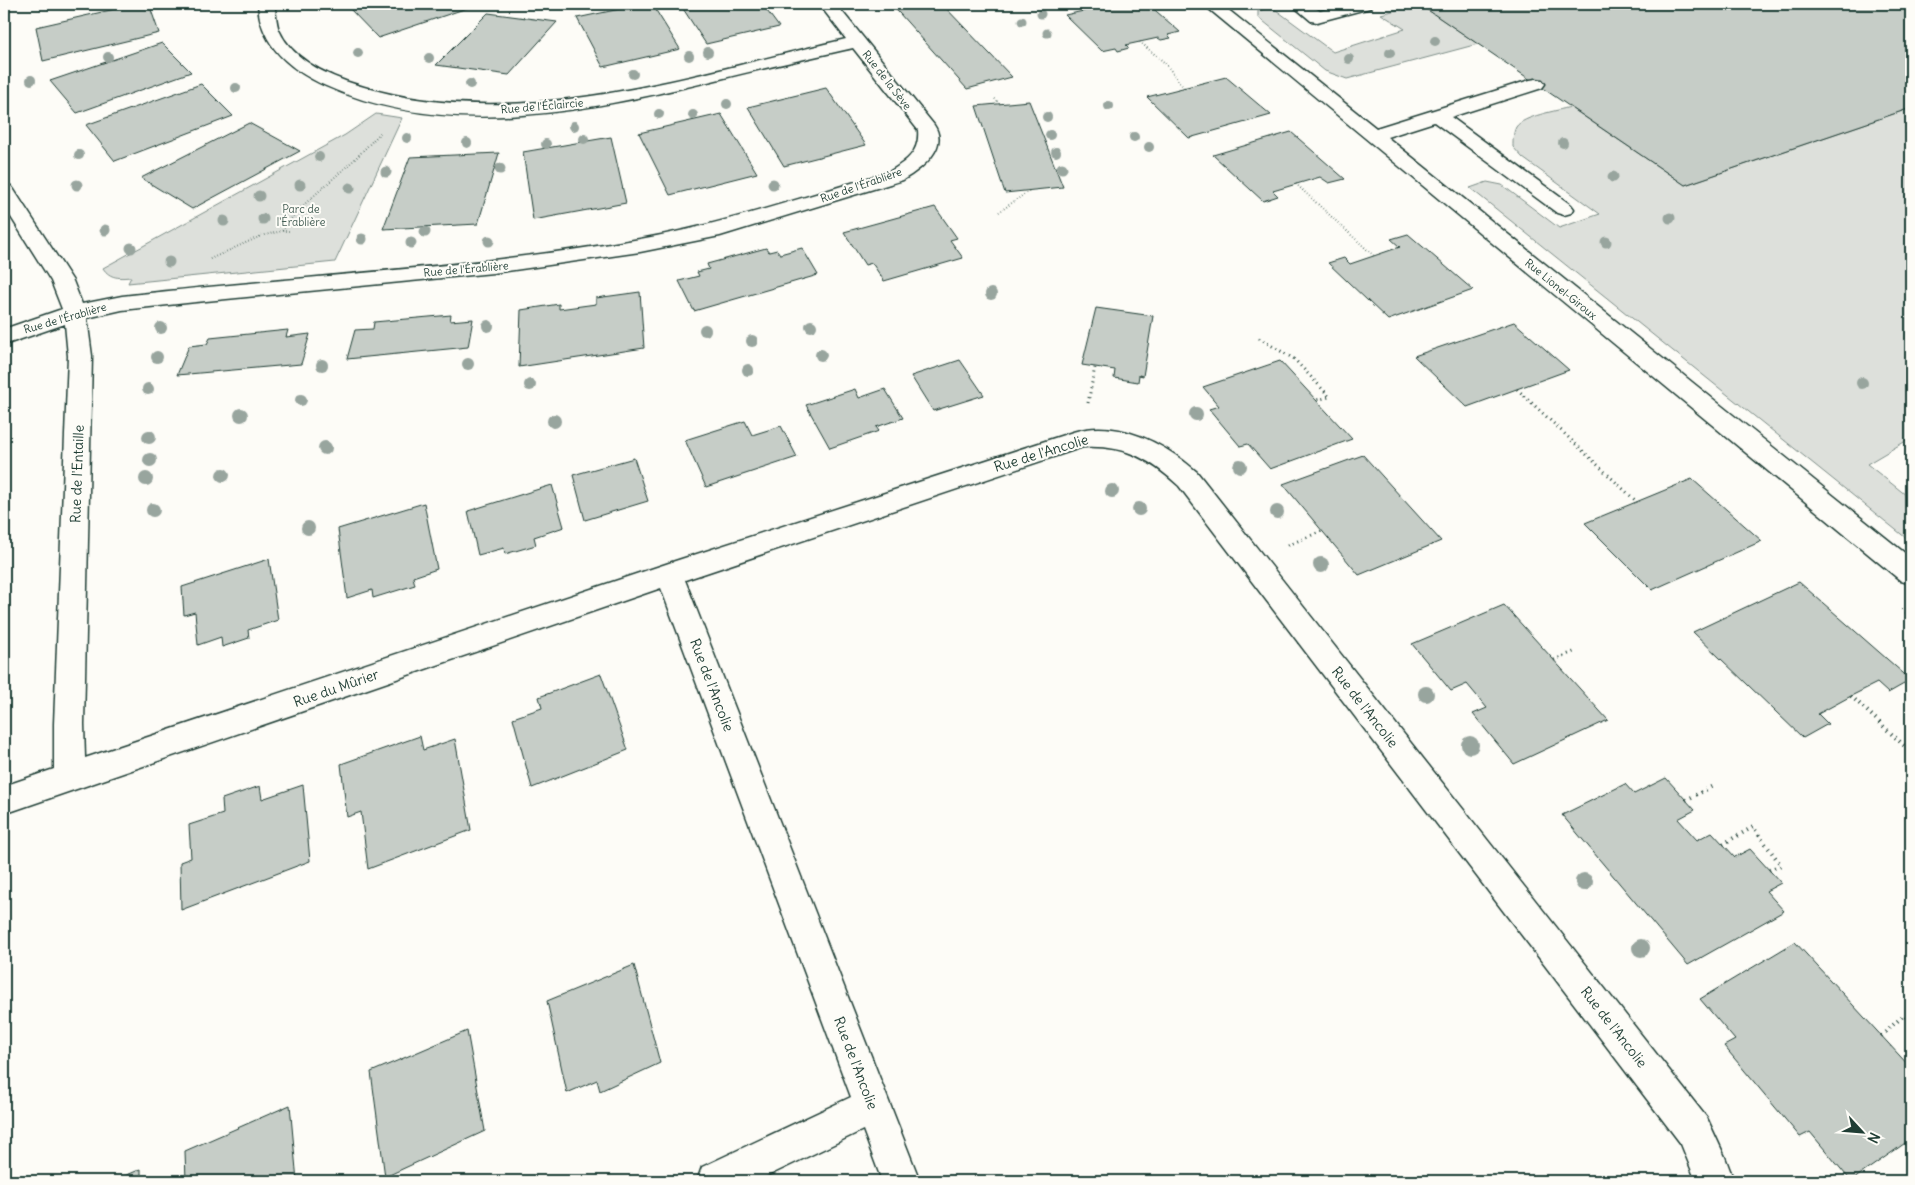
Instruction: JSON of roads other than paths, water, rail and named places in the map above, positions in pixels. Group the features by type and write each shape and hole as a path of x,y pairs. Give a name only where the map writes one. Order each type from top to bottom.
{"street":[{"name":"Rue de l'Éclaircie","path":"266,4 270,28 276,39 294,60 318,75 362,94 383,100 466,110 553,107 616,98 857,42"},
{"name":"Rue de la Sève","path":"827,4 926,129 929,138 927,150 920,161"},
{"name":"Rue Lionel-Giroux","path":"1211,4 1911,573"},
{"path":"1299,4 1317,16 1364,4"},
{"path":"1373,135 1536,84"},
{"path":"1437,115 1564,209"},
{"name":"Rue de l'Érablière","path":"4,337 75,313 122,303 554,260 683,238 713,231 896,176 920,161"},
{"name":"Rue de l'Entaille","path":"4,190 62,281 75,313 80,356 69,724 70,778"},
{"name":"Rue de l'Ancolie","path":"901,1181 669,574 1082,438 1098,437 1114,438 1155,452 1171,463 1188,479 1694,1131 1715,1181"},
{"name":"Rue du Mûrier","path":"4,800 669,574"},
{"path":"716,1181 872,1106"}],"park label":[{"name":"Parc de l'Érablière","path":"301,215"}]}
